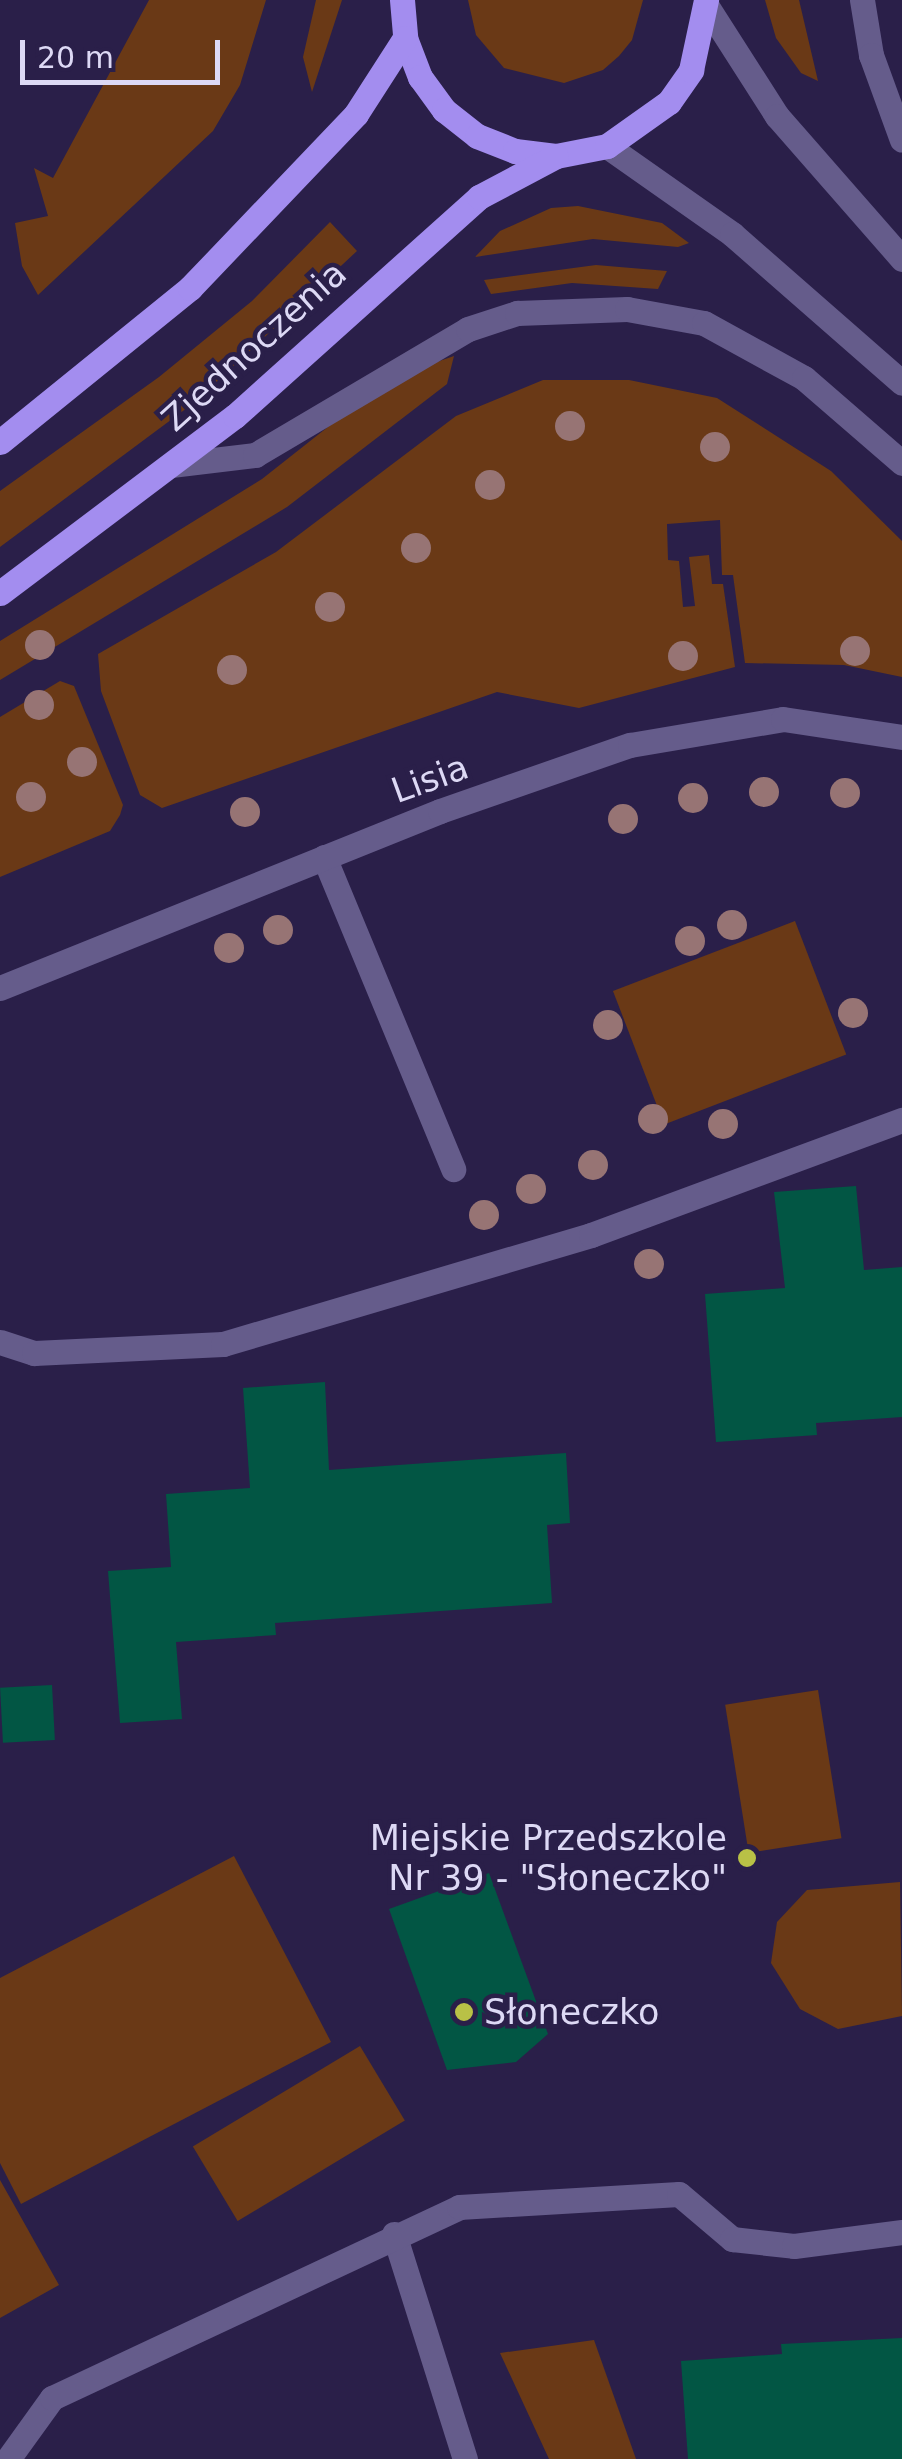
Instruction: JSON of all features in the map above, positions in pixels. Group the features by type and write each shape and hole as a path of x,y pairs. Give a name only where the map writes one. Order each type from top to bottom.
{"main road":[{"path":"402,0 405,38 420,77 444,110 502,146 556,156 606,146 669,102 691,70 706,2"},
{"path":"0,442 190,288 356,114 405,38"},
{"name":"Zjednoczenia","path":"0,593 171,465 479,198 556,156"}],"street":[{"path":"862,0 871,55 902,140"},
{"path":"706,2 786,127 902,260"},
{"path":"606,146 732,234 902,383"},
{"path":"171,465 255,455 468,329 518,313 627,309 704,323 804,378 902,463"},
{"name":"Lisia","path":"0,988 324,857 630,745 784,719 902,738"},
{"path":"324,857 453,1169"},
{"path":"0,1342 34,1353 223,1344 591,1235 902,1120"},
{"path":"8,2459 52,2398 394,2234 459,2207 680,2194 732,2239 794,2246 902,2232"},
{"path":"394,2234 466,2459"}],"shaded area":[{"path":"149,0 266,0 240,85 213,131 38,295 22,266 15,223 48,216 34,168 53,178"},
{"path":"316,0 342,0 312,92 303,57"},
{"path":"468,0 643,0 632,40 619,56 603,70 564,83 504,68 476,35"},
{"path":"765,0 799,0 818,81 801,73 776,38"},
{"path":"578,206 662,223 689,243 678,247 593,239 475,257 500,231 551,208"},
{"path":"330,222 357,251 195,402 0,547 0,491 159,377 252,301"},
{"path":"596,265 667,271 658,289 572,283 491,294 484,280"},
{"path":"454,356 447,384 287,507 0,680 0,641 262,479 338,419 425,366"},
{"path":"543,380 629,380 717,398 831,471 902,541 902,677 844,665 745,663 733,575 722,575 720,520 667,524 668,560 679,561 683,607 695,606 689,557 709,555 712,584 723,584 735,667 579,708 497,692 162,808 140,795 101,691 98,654 276,552 456,416"},
{"path":"60,681 74,686 123,805 120,815 110,831 0,877 0,717"},
{"path":"795,921 846,1055 664,1124 613,991"},
{"path":"818,1690 841,1838 749,1853 725,1705"},
{"path":"234,1856 331,2042 21,2204 0,2163 0,1978"},
{"path":"900,1882 902,2016 838,2029 800,2009 771,1963 777,1922 807,1890"},
{"path":"360,2046 405,2121 238,2221 193,2146"},
{"path":"0,2180 59,2285 0,2318"},
{"path":"594,2340 636,2459 549,2459 500,2353"}],"building":[{"path":"856,1186 864,1270 902,1267 902,1417 816,1423 817,1435 716,1442 705,1294 785,1288 774,1192"},
{"path":"325,1382 329,1470 566,1453 570,1523 547,1525 552,1603 275,1623 276,1635 176,1642 182,1719 120,1723 108,1571 171,1567 166,1494 250,1488 243,1388"},
{"path":"52,1685 55,1740 3,1743 0,1688"},
{"path":"489,1873 548,2034 516,2062 447,2070 389,1909"},
{"path":"902,2338 902,2459 688,2459 681,2361 782,2354 781,2344"}],"place":[{"name":"Miejskie Przedszkole Nr 39 - \"Słoneczko\"","path":"747,1858"},
{"name":"Słoneczko","path":"464,2012"}]}
